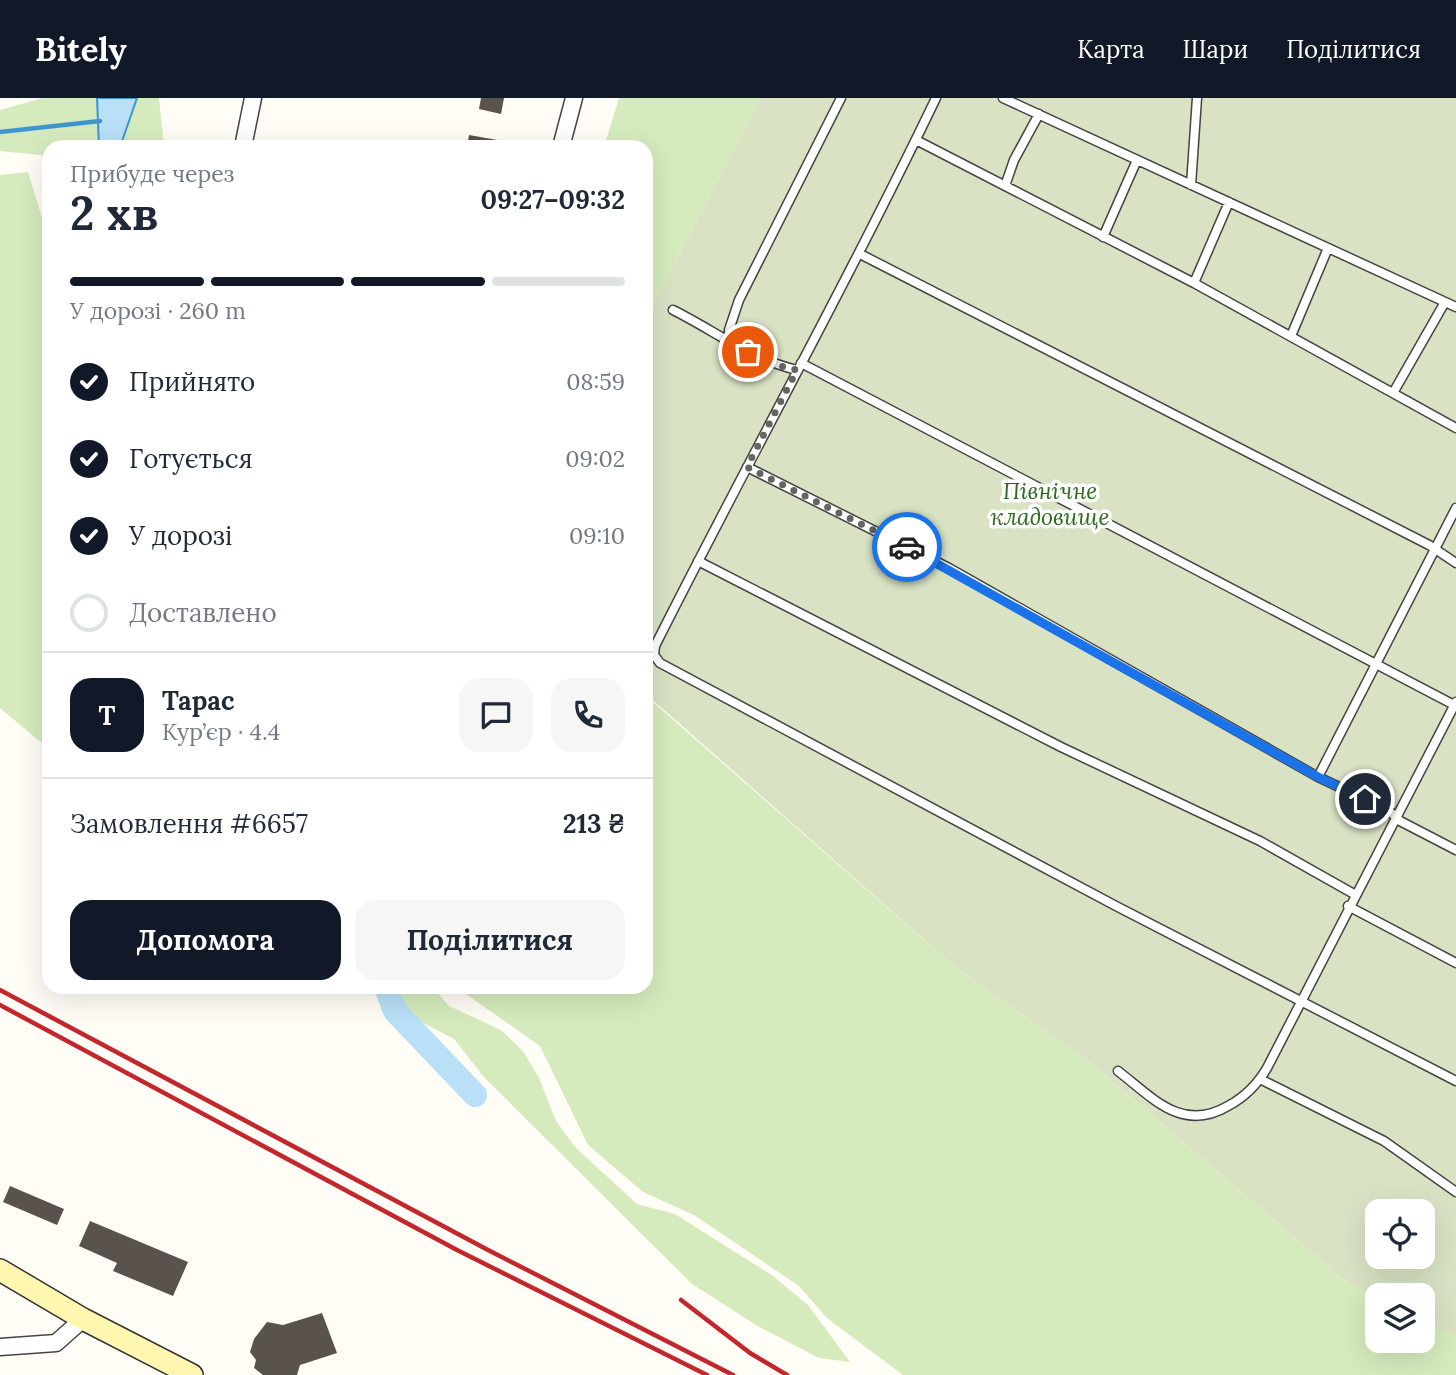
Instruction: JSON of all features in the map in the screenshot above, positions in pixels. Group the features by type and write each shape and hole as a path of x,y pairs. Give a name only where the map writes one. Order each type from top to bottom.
{"street":[{"path":"244,140 253,98"},
{"path":"563,140 575,98"},
{"path":"0,1270 83,1319 191,1375"},
{"path":"0,1347 56,1343 83,1319"}],"lane":[{"path":"730,341 729,330 739,300 841,98"},
{"path":"936,98 860,254 698,561 655,646 654,655 660,663 1116,906 1456,1081"},
{"path":"1003,98 1456,307"},
{"path":"1191,185 1197,98"},
{"path":"1005,186 1014,160 1039,114"},
{"path":"916,140 1194,283 1456,428"},
{"path":"1103,237 1137,160"},
{"path":"1194,283 1228,202"},
{"path":"1291,336 1328,248"},
{"path":"860,254 1456,563"},
{"path":"1393,393 1445,302"},
{"path":"673,310 765,362 799,367 1455,704 1260,1079 1237,1101 1199,1118 1164,1107 1118,1071"},
{"path":"747,467 949,568 1318,777 1456,850"},
{"path":"1318,777 1456,508"},
{"path":"698,561 1061,747 1261,841 1354,894"},
{"path":"1348,906 1456,963"},
{"path":"1260,1079 1384,1142 1456,1192"}],"green space":[{"path":"43,98 159,98 163,140 42,140 42,156 0,151 0,110"},
{"path":"619,98 760,98 653,305 653,140 606,140"},
{"name":"Північне кладовище","path":"760,98 1456,98 1456,1337 1435,1326 1435,1283 1365,1283 1365,1291 1344,1280 1091,1063 955,967 653,700 653,305"},
{"path":"28,172 42,218 42,743 0,708 0,175"},
{"path":"653,702 955,967 1091,1063 1344,1280 1365,1291 1365,1353 1435,1353 1435,1326 1456,1337 1456,1375 903,1375 827,1318 799,1286 694,1215 643,1192 588,1145 540,1046 466,994 653,994"},
{"path":"398,994 438,994 449,1006 501,1030 523,1051 539,1078 556,1121 576,1148 637,1204 675,1214 773,1276 808,1305 850,1362 819,1358 756,1325 692,1284 483,1076 454,1039 410,1016"}],"water":[{"path":"97,98 137,98 122,140 99,140"}],"building":[{"path":"481,98 504,98 501,114 479,109"},
{"path":"469,135 497,140 468,140"},
{"path":"10,1186 64,1209 57,1225 3,1202"},
{"path":"90,1221 188,1262 173,1296 113,1271 117,1263 79,1246"},
{"path":"322,1313 337,1353 300,1365 297,1375 263,1375 254,1368 256,1360 250,1352 254,1339 267,1322 283,1325"}],"waterway":[{"path":"0,132 100,121"},
{"path":"389,994 395,1011 475,1095"}],"railway":[{"path":"0,990 488,1250 733,1375"},
{"path":"0,1005 457,1250 707,1375"},
{"path":"681,1300 750,1353 787,1375"}],"way so far":[{"path":"748,352 765,362 797,370 747,467 907,547"}],"route":[{"path":"907,547 949,568 1318,777 1365,799"}]}
